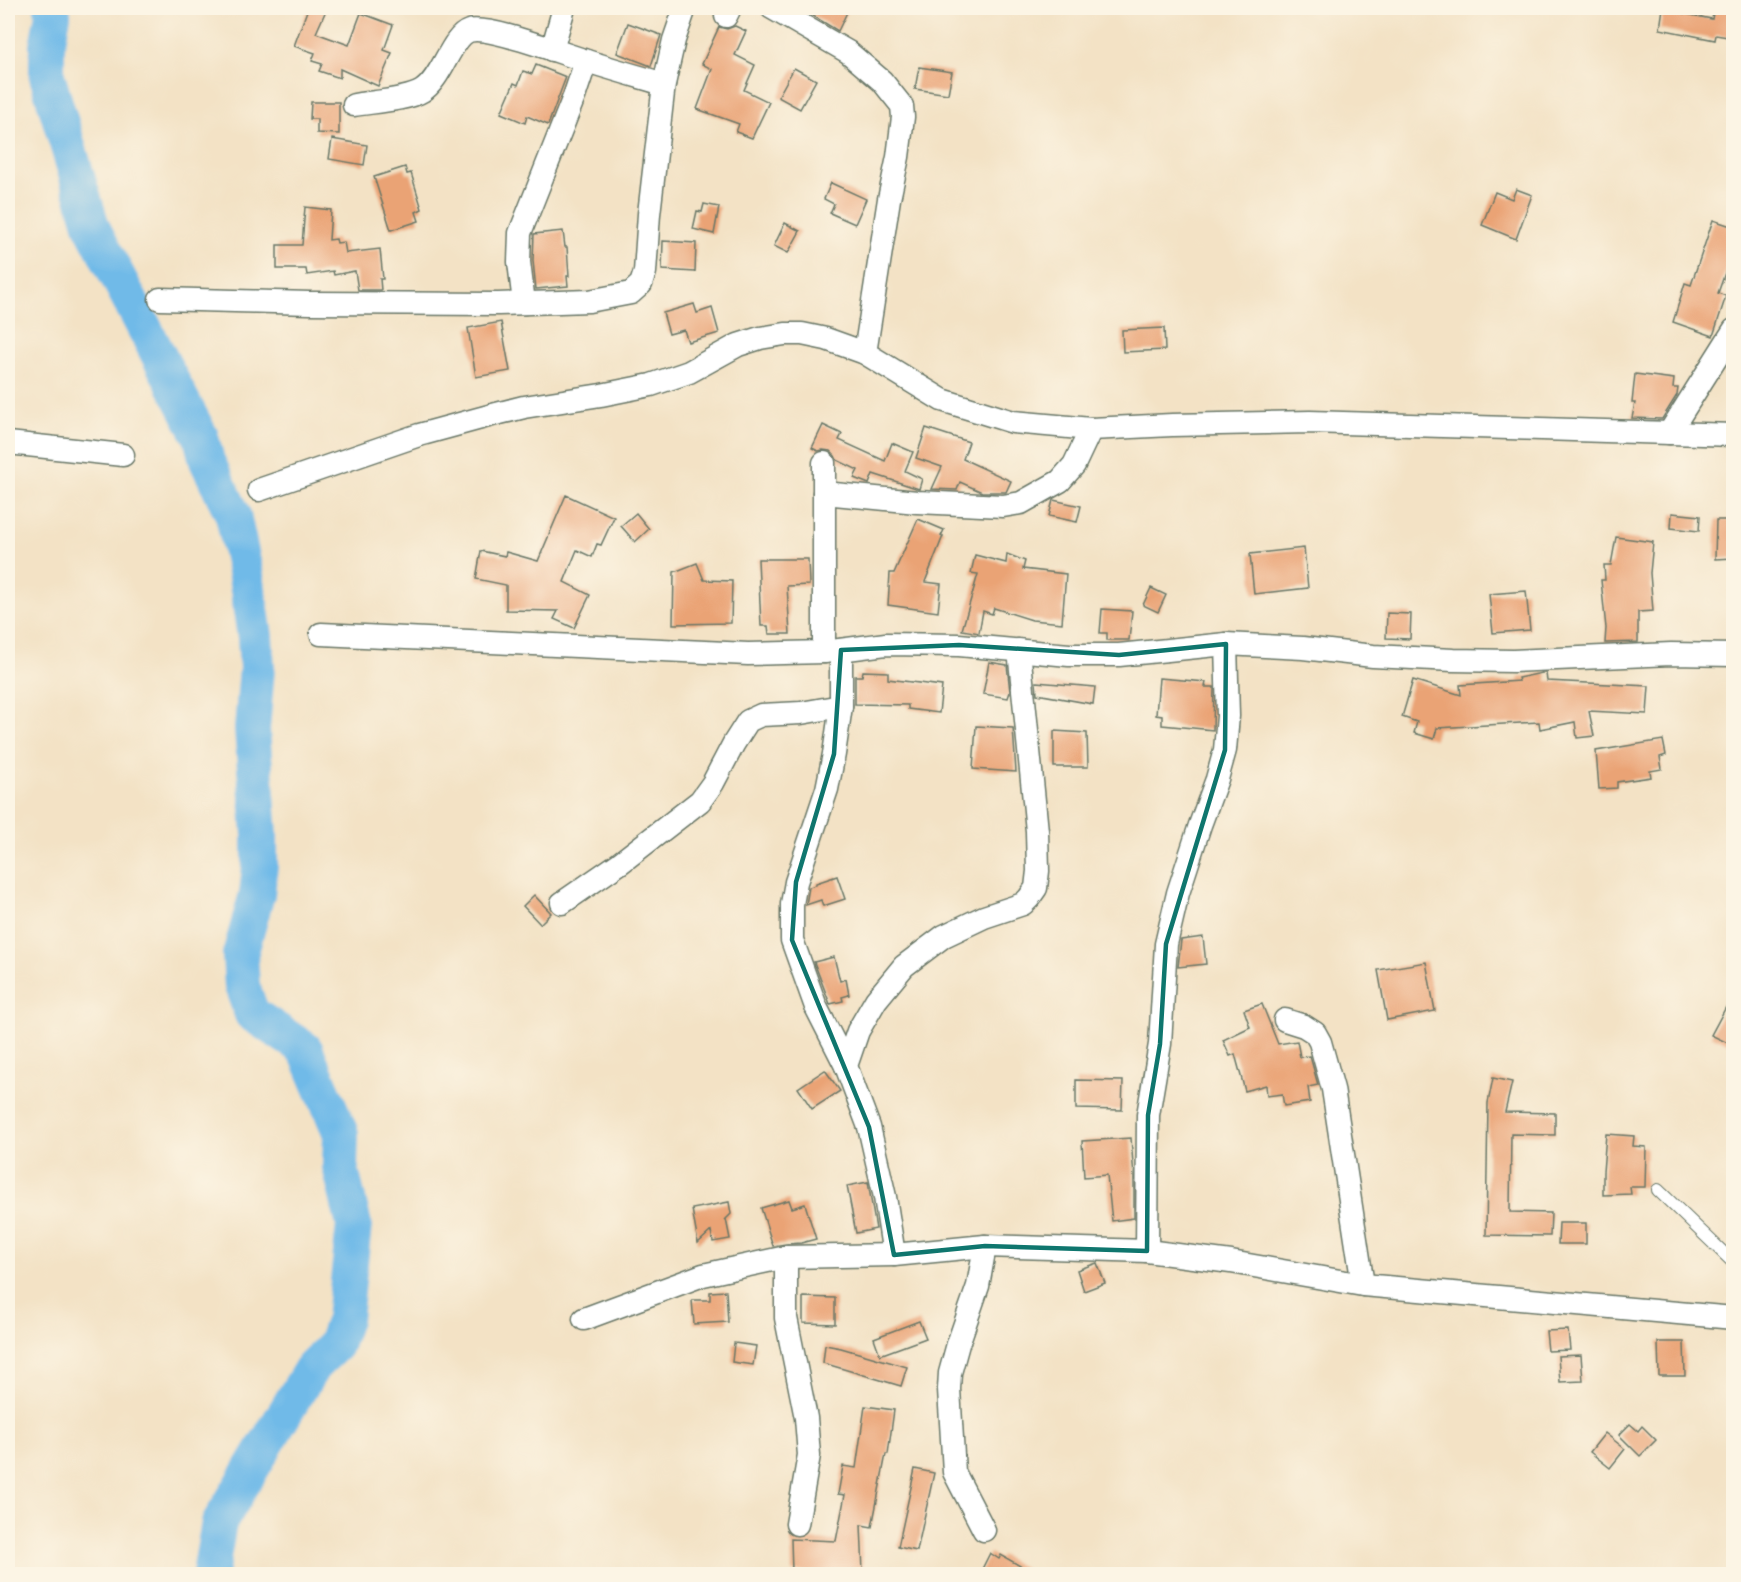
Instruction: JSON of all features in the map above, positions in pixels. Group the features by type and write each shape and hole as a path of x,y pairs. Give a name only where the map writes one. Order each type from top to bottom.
{"street":[{"path":"552,50 564,8"},
{"path":"160,299 322,303 524,303 589,301 631,293 641,285 645,272 649,214 664,84 674,40 685,8"},
{"path":"772,8 848,52 882,81 902,106 903,117 898,157 889,199 865,353"},
{"path":"354,105 421,92 435,80 459,38 470,31 486,31 513,37 664,84"},
{"path":"524,303 519,262 520,233 586,61"},
{"path":"1670,433 1734,330"},
{"path":"259,490 419,435 485,417 524,407 651,385 689,372 738,345 760,338 785,334 802,334 826,339 865,353 942,400 1013,422 1091,429 1310,422 1734,435"},
{"path":"824,493 928,503 1003,506 1022,502 1060,481 1074,465 1091,429"},
{"path":"8,443 123,455"},
{"path":"824,463 833,651 841,706 827,789 795,882 792,904 792,940 816,1007 846,1066 869,1127 885,1197 894,1256"},
{"path":"321,634 748,654 833,651 886,645 959,645 1069,655 1119,656 1226,644 1453,660 1513,661 1624,655 1734,655"},
{"path":"1147,1251 1148,1115 1160,1044 1166,944 1178,893 1225,750 1228,717 1226,644"},
{"path":"846,1066 858,1031 876,1000 904,966 944,936 984,917 1023,904 1035,888 1038,872 1037,831 1018,650"},
{"path":"562,903 620,863 700,801 713,783 734,742 748,721 761,715 801,713 841,706"},
{"path":"1285,1020 1304,1026 1315,1033 1320,1042 1333,1089 1363,1285"},
{"path":"984,1530 954,1472 949,1389 950,1373 958,1344 978,1286 985,1246"},
{"path":"584,1319 703,1275 786,1257 894,1256 985,1246 1147,1251 1231,1262 1363,1285 1734,1318"},
{"path":"786,1257 786,1318 806,1418 808,1455 797,1524"}],"lane":[{"path":"1658,1190 1734,1263"}],"highlighted area":[{"path":"1226,644 1225,750 1166,944 1160,1044 1148,1115 1147,1251 985,1246 894,1255 869,1127 792,940 796,882 834,754 841,650 959,645 1119,655"}],"building":[{"path":"308,8 327,8 316,33 349,45 361,13 393,25 384,50 392,53 378,86 340,69 340,78 319,71 322,64 312,61 315,53 294,46"},
{"path":"813,8 849,8 838,31 810,14"},
{"path":"1663,8 1682,8 1680,13 1712,19 1714,8 1734,8 1734,38 1716,35 1715,40 1660,29"},
{"path":"628,23 661,35 651,66 617,53"},
{"path":"735,26 746,31 735,55 755,65 744,90 769,102 752,138 736,132 739,124 697,109 712,69 702,64 719,27 727,29"},
{"path":"536,65 566,77 548,125 527,116 525,123 501,113 514,83 518,85 523,71 532,74"},
{"path":"919,67 952,72 948,94 915,89"},
{"path":"794,68 816,80 800,109 778,97"},
{"path":"311,102 339,102 339,134 317,133 317,119 310,119"},
{"path":"332,139 367,145 364,165 329,159"},
{"path":"405,167 407,174 411,173 422,209 416,212 419,221 391,230 374,177"},
{"path":"831,183 866,199 855,224 830,213 834,204 824,199"},
{"path":"1516,189 1532,195 1516,239 1482,225 1495,192 1512,199"},
{"path":"704,204 719,207 714,234 693,229 697,211 702,212"},
{"path":"305,207 331,210 329,240 336,239 337,243 344,242 346,253 380,249 383,279 380,279 381,290 358,290 355,271 334,275 333,271 307,275 306,269 277,269 277,245 302,245"},
{"path":"1713,220 1734,227 1734,247 1718,293 1726,296 1713,336 1673,322 1685,283 1691,285"},
{"path":"785,223 800,231 788,253 774,246"},
{"path":"563,231 565,247 567,247 568,286 536,289 533,261 534,234"},
{"path":"663,241 696,243 695,272 662,270"},
{"path":"694,304 697,313 712,308 719,333 688,342 684,330 669,334 663,313"},
{"path":"501,322 510,371 476,377 468,328"},
{"path":"1164,328 1165,350 1123,352 1122,330"},
{"path":"1635,374 1674,379 1673,388 1678,388 1677,395 1662,419 1632,418 1635,403 1632,403"},
{"path":"823,425 842,434 839,440 885,461 892,443 913,452 905,471 922,479 919,489 873,474 869,484 854,478 858,470 837,460 830,451 818,451 812,448"},
{"path":"926,428 969,442 963,459 1011,481 1006,492 982,492 960,482 957,490 932,489 942,467 916,458"},
{"path":"566,495 614,517 601,545 597,544 592,557 577,550 564,582 590,595 574,628 554,619 558,611 506,610 506,585 476,579 481,551 505,556 506,552 538,561"},
{"path":"1053,500 1081,506 1077,522 1049,516"},
{"path":"636,513 649,529 635,542 621,526"},
{"path":"1672,513 1700,516 1699,531 1671,528"},
{"path":"918,519 944,530 925,582 941,584 938,612 888,605 890,573 894,573"},
{"path":"1716,520 1734,520 1734,558 1715,559"},
{"path":"1616,537 1653,542 1650,573 1653,611 1638,612 1638,642 1605,643 1606,628 1601,580 1605,580 1604,565 1611,565"},
{"path":"1304,548 1308,588 1254,594 1250,554"},
{"path":"1007,554 1025,561 1023,569 1066,574 1062,623 1032,620 994,608 992,614 983,611 979,633 962,630 978,574 971,573 975,555 1006,563"},
{"path":"758,559 808,559 809,585 787,586 790,634 769,634 768,626 761,626"},
{"path":"697,563 704,580 732,581 731,623 673,624 674,572"},
{"path":"1151,588 1166,595 1158,612 1143,605"},
{"path":"1526,591 1530,630 1493,633 1489,594"},
{"path":"1102,609 1132,611 1129,640 1107,640 1107,633 1100,633"},
{"path":"1387,613 1411,614 1410,639 1386,638"},
{"path":"989,662 1007,665 1010,692 1008,698 983,694"},
{"path":"863,671 888,672 888,679 942,686 939,713 908,709 908,705 855,704 855,676 862,676"},
{"path":"1546,673 1547,681 1649,686 1647,714 1589,711 1594,736 1577,738 1575,722 1540,729 1539,722 1437,728 1434,739 1414,733 1417,722 1402,717 1413,680 1461,695 1460,685 1519,681 1518,678"},
{"path":"1159,678 1206,682 1205,687 1214,687 1213,730 1162,725 1162,716 1156,715"},
{"path":"1036,682 1095,687 1093,704 1037,694"},
{"path":"976,726 1013,728 1016,772 973,769"},
{"path":"1054,731 1087,733 1088,767 1054,767"},
{"path":"1663,740 1666,755 1660,757 1662,769 1650,771 1651,777 1617,782 1617,788 1599,789 1596,751"},
{"path":"837,876 845,899 823,906 821,900 806,905 809,887"},
{"path":"534,895 551,913 540,924 523,906"},
{"path":"1203,937 1206,964 1178,967 1181,940"},
{"path":"834,957 840,981 846,979 849,995 842,997 843,1001 830,1004 814,962"},
{"path":"1426,962 1435,1011 1387,1020 1378,970"},
{"path":"1734,992 1734,1046 1711,1035"},
{"path":"1262,1004 1278,1044 1297,1041 1300,1057 1310,1056 1318,1085 1308,1087 1310,1102 1284,1106 1282,1094 1267,1096 1266,1085 1245,1091 1235,1054 1230,1056 1223,1040 1250,1027 1244,1010"},
{"path":"825,1070 840,1091 812,1109 798,1088"},
{"path":"1493,1078 1512,1082 1505,1112 1555,1113 1555,1135 1511,1134 1510,1212 1551,1213 1550,1236 1486,1235 1488,1103"},
{"path":"1076,1080 1123,1081 1122,1110 1076,1109"},
{"path":"1606,1134 1634,1136 1633,1146 1646,1147 1645,1187 1630,1187 1631,1194 1603,1195"},
{"path":"1131,1138 1134,1218 1112,1221 1107,1175 1084,1177 1082,1141"},
{"path":"868,1182 876,1229 856,1233 847,1186"},
{"path":"789,1200 792,1208 805,1204 816,1239 773,1246 761,1208"},
{"path":"729,1202 731,1214 726,1219 730,1239 713,1242 711,1231 698,1243 692,1209"},
{"path":"1559,1223 1586,1223 1586,1244 1558,1244"},
{"path":"1097,1263 1105,1283 1084,1291 1077,1270"},
{"path":"726,1291 728,1322 694,1324 692,1300 710,1300 710,1292"},
{"path":"803,1297 835,1298 835,1324 803,1323"},
{"path":"919,1321 926,1338 880,1355 874,1338"},
{"path":"1568,1330 1570,1350 1548,1351 1546,1331"},
{"path":"1658,1342 1684,1342 1685,1376 1659,1376"},
{"path":"734,1343 756,1346 753,1365 732,1362"},
{"path":"825,1345 907,1367 901,1386 823,1363"},
{"path":"1581,1355 1583,1381 1560,1382 1558,1356"},
{"path":"865,1406 894,1410 888,1454 886,1454 872,1527 861,1525 863,1572 792,1572 791,1539 836,1541 845,1495 838,1494 843,1466 856,1468"},
{"path":"1630,1424 1638,1431 1642,1426 1656,1440 1640,1456 1619,1435"},
{"path":"1605,1433 1625,1449 1610,1468 1590,1452"},
{"path":"915,1469 934,1473 917,1551 898,1547"},
{"path":"990,1553 999,1559 1001,1555 1036,1575 979,1575"}],"waterway":[{"path":"52,8 53,15 47,46 47,76 92,227 201,437 207,461 233,515 246,576 257,668 252,729 260,865 257,894 240,955 242,986 252,1014 305,1049 341,1134 340,1166 354,1225 344,1319 335,1345 313,1366 219,1523 210,1574"}]}
